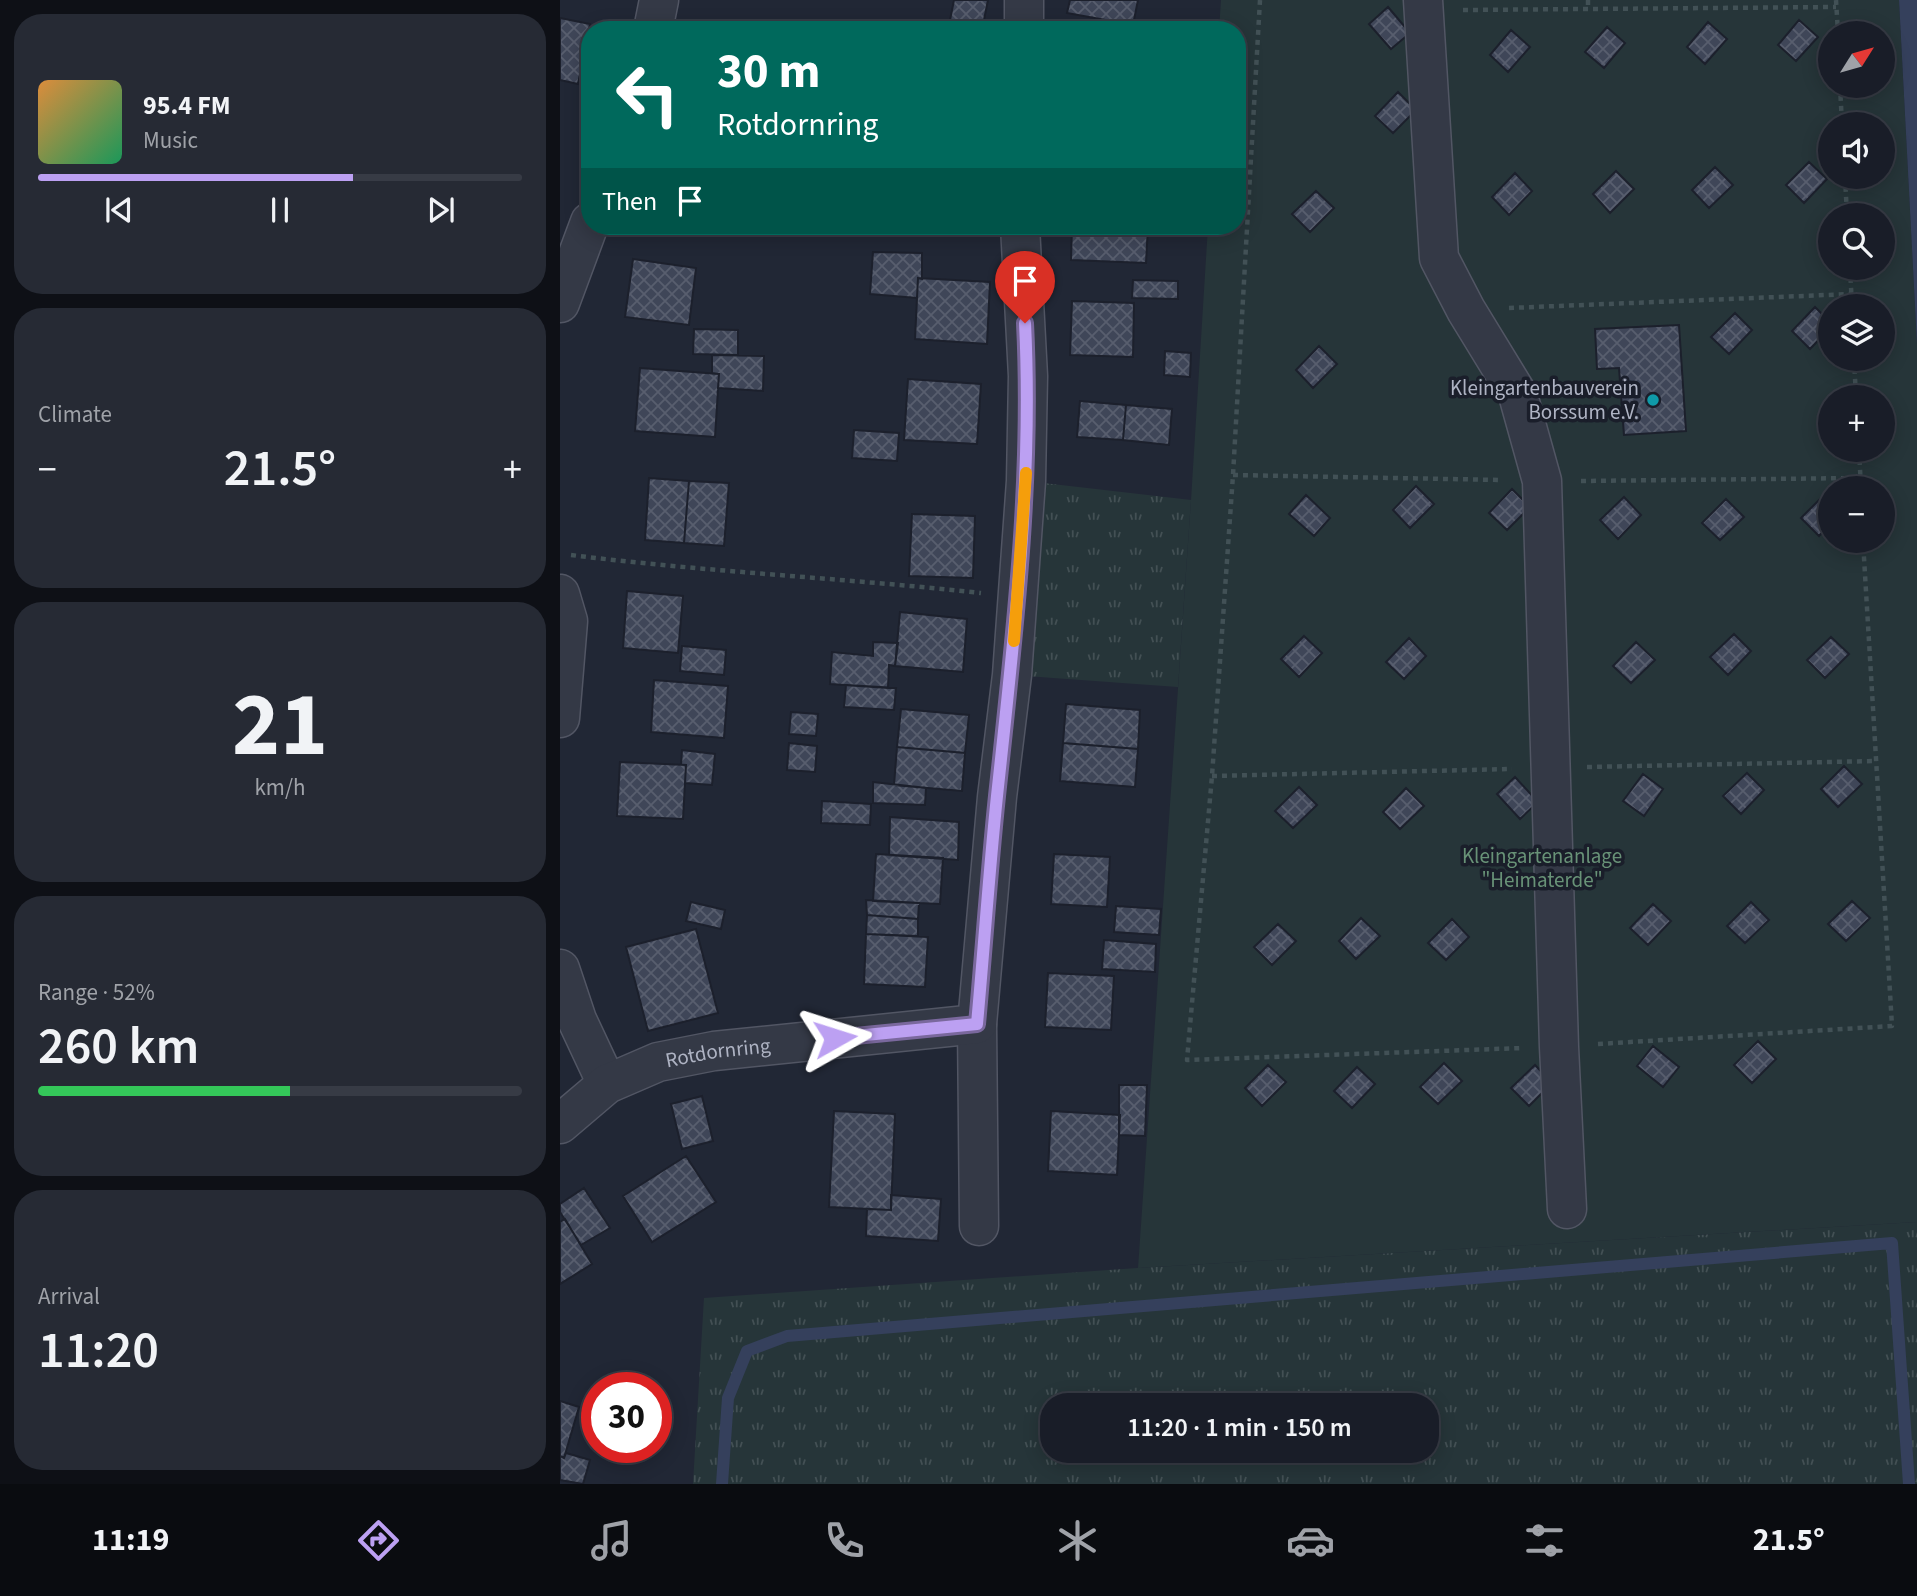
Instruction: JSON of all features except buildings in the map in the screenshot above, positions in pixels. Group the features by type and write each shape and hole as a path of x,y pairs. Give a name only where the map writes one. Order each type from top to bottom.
{"street":[{"path":"655,21 659,0"},
{"path":"1024,0 1024,21"},
{"path":"1424,5 1439,258 1466,310 1518,395 1542,481 1559,1047 1567,1209"},
{"path":"560,303 585,235"},
{"path":"979,1226 977,1024 1018,596 1026,481 1028,376 1020,235"},
{"path":"560,594 568,621 560,718"},
{"path":"560,969 577,1020 607,1084"},
{"name":"Rotdornring","path":"560,1124 607,1084 658,1062 714,1051 977,1024"}],"path":[{"path":"1260,0 1233,475 1212,776 1187,1060 1559,1047 1892,1026 1864,553"},
{"path":"1588,0 1588,10"},
{"path":"1836,0 1837,21"},
{"path":"1424,5 1588,10 1836,7"},
{"path":"1850,280 1851,294"},
{"path":"1466,310 1818,295"},
{"path":"560,553 665,566 1018,596"}],"green space":[{"name":"Kleingartenanlage \"Heimaterde\"","path":"1221,0 1899,0 1917,344 1917,1222 1138,1268 1207,235 1246,235 1246,21 1220,21"},
{"path":"1026,481 1191,500 1178,687 1012,675"},
{"path":"1917,1222 1917,1484 693,1484 704,1298 1138,1268"}],"water":[{"path":"1899,0 1917,0 1917,344"}],"waterway":[{"path":"722,1484 728,1398 747,1351 787,1336 1892,1243 1909,1484"}],"slow traffic":[{"path":"1014,641 1026,473"}],"place":[{"name":"Kleingartenbauverein Borssum e.V.","path":"1653,400"}],"route":[{"path":"835,1038 977,1024 997,797 1012,675 1026,481 1028,376 1025,323"}]}
